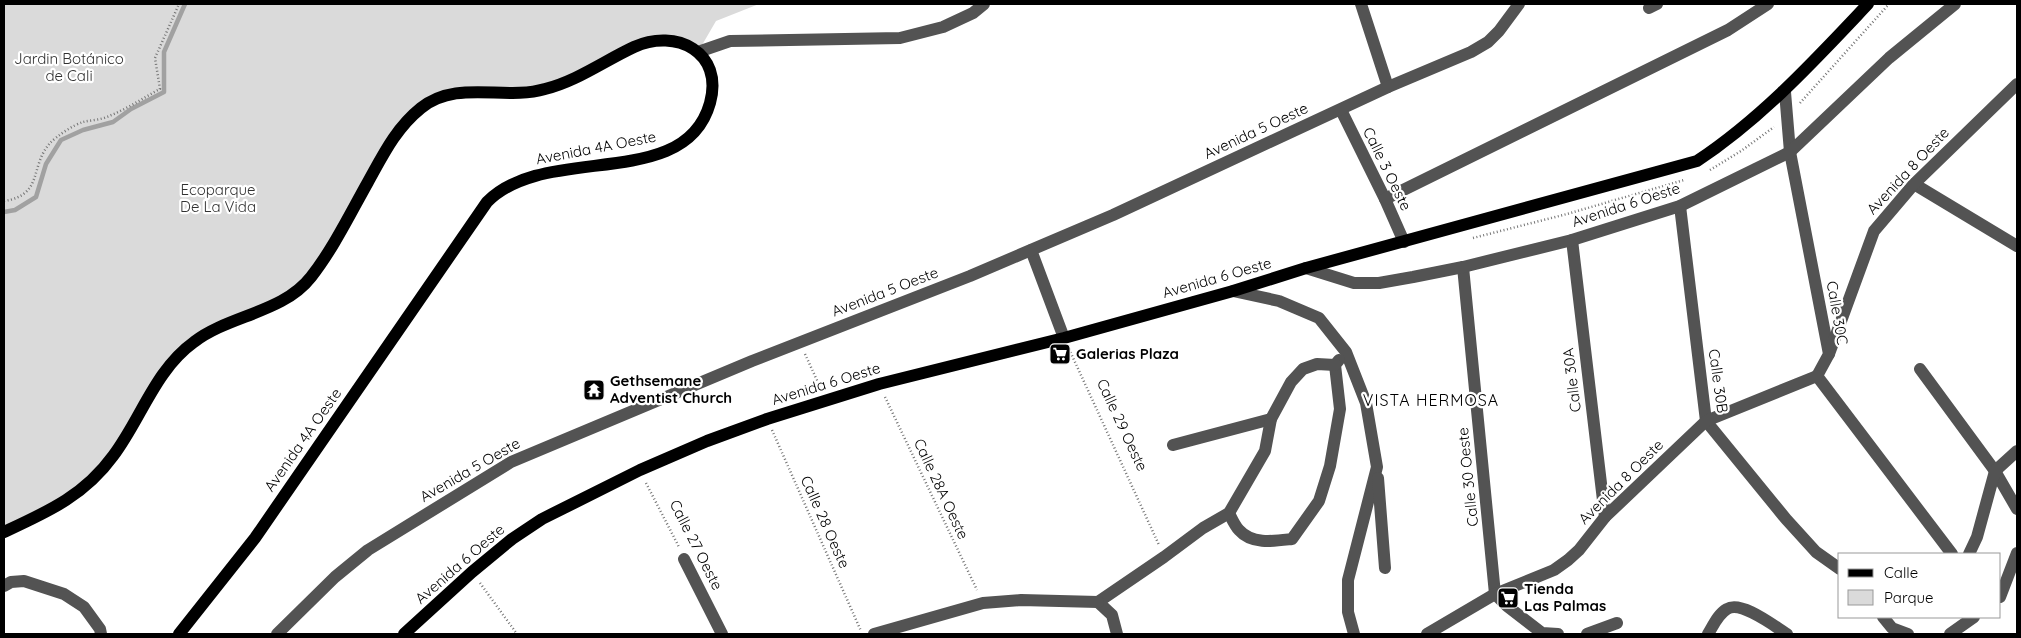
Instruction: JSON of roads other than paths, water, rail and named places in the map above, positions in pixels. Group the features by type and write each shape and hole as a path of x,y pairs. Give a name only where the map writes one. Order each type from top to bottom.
{"main road":[{"name":"Avenida 6 Oeste","path":"404,634 472,572 512,539 542,519 640,470 707,441 769,424 826,400 879,384 1067,343 1306,268 1696,161 1721,145 1785,92 1868,4"},
{"path":"4,532 56,507 77,494 92,481 117,452 169,366 192,343 214,330 280,301 293,294 308,282 328,253 384,152 399,130 423,106 442,96 458,93 476,91 522,93 545,89 570,81 625,52 650,42 670,40 690,46 698,52"},
{"name":"Avenida 4A Oeste","path":"179,634 255,538 487,202 501,190 535,175 646,158 682,144 698,128 708,109 712,93 710,70 698,52"}],"street":[{"path":"698,52 730,41 900,38 943,27 973,13 984,4"},
{"path":"1360,4 1388,87"},
{"name":"Avenida 5 Oeste","path":"277,634 335,576 368,550 511,462 800,342 970,276 1113,215 1388,87 1471,52 1488,42 1520,4"},
{"path":"1385,199 1728,30 1768,4"},
{"name":"Avenida 6 Oeste","path":"1306,268 1354,283 1379,282 1463,267 1572,240 1680,206 1790,152 1889,58 1955,4"},
{"name":"Avenida 8 Oeste","path":"1829,354 1874,231 1914,184 2017,84"},
{"name":"Calle 30C","path":"1785,92 1790,152 1829,354 1817,376"},
{"name":"Calle 3 Oeste","path":"1341,110 1404,242"},
{"path":"1914,184 2017,246"},
{"name":"Calle 30B","path":"1680,206 1706,421 1786,519 1816,552 1838,568"},
{"name":"Calle 30A","path":"1572,240 1605,516"},
{"path":"1031,250 1067,343"},
{"name":"Calle 30 Oeste","path":"1463,267 1496,594"},
{"path":"1233,291 1278,301 1319,318 1346,352 1366,403 1378,467 1385,568"},
{"path":"1229,513 1240,531 1252,540 1276,541 1292,539 1301,527 1319,502 1330,466 1340,409 1335,365 1346,352"},
{"path":"874,634 983,603 1021,600 1098,602 1164,557 1202,528 1229,513 1265,451 1272,419 1290,382 1303,369 1316,364 1335,365"},
{"path":"1920,368 1995,471 2017,508"},
{"path":"1817,376 1951,553"},
{"name":"Avenida 8 Oeste","path":"1427,634 1496,594 1554,570 1568,560 1579,550 1605,516 1706,421 1817,376"},
{"path":"1173,445 1272,419"},
{"path":"1970,553 1977,537 1995,471 2017,451"},
{"path":"1354,634 1348,612 1348,580 1378,467"},
{"path":"2001,594 2017,553"},
{"name":"Calle 27 Oeste","path":"684,559 722,634"},
{"path":"4,586 11,582 24,580 64,594 84,607 100,629 101,634"},
{"path":"1496,594 1507,606 1542,633 1558,634"},
{"path":"1098,602 1112,616 1117,634"},
{"path":"1708,634 1720,614 1728,608 1750,611 1787,634"},
{"path":"1884,618 1892,628 1908,634"},
{"path":"1950,634 1973,618"},
{"path":"1587,634 1617,623"}],"waterway":[{"path":"4,212 15,210 36,197 46,164 61,140 83,130 113,122 131,109 164,92 164,52 185,4"}],"place":[{"name":"Galerias Plaza","path":"1060,354"},
{"name":"Gethsemane Adventist Church","path":"594,390"},
{"name":"Tienda Las Palmas","path":"1508,598"}],"district":[{"name":"VISTA HERMOSA","path":"1431,400"}],"park label":[{"name":"Jardin Botánico de Cali","path":"69,68"},
{"name":"Ecoparque De La Vida","path":"218,198"}]}
